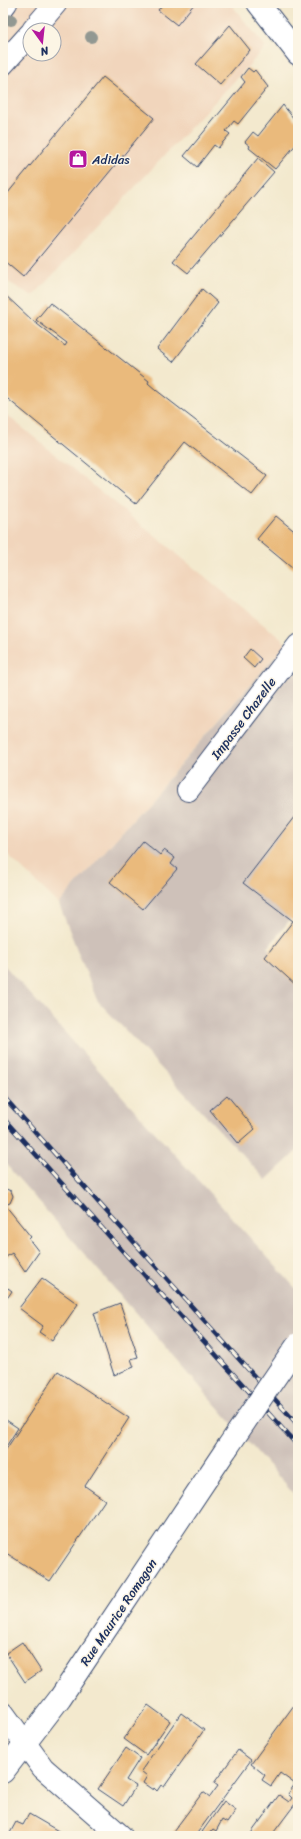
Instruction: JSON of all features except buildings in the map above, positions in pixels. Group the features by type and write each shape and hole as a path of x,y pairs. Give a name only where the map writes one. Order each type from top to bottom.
{"street":[{"path":"3,7 6,3"},
{"path":"40,22 56,3"},
{"path":"258,3 298,54"},
{"path":"3,64 22,43"},
{"name":"Impasse Chazelle","path":"188,790 298,646"},
{"name":"Rue Maurice Romagon","path":"3,1772 60,1698 298,1344"},
{"path":"3,1713 24,1744 43,1768 121,1836"}],"shaded area":[{"path":"3,3 230,3 266,47 33,296 3,279"},
{"path":"3,412 286,643 59,904 3,850"},
{"path":"298,630 298,909 268,948 298,978 298,1150 266,1180 97,1000 59,904"},
{"path":"3,964 298,1291 298,1499 3,1161"}],"railway":[{"path":"3,1096 298,1425"},
{"path":"3,1118 298,1446"}],"place":[{"name":"Adidas","path":"78,159"}]}
